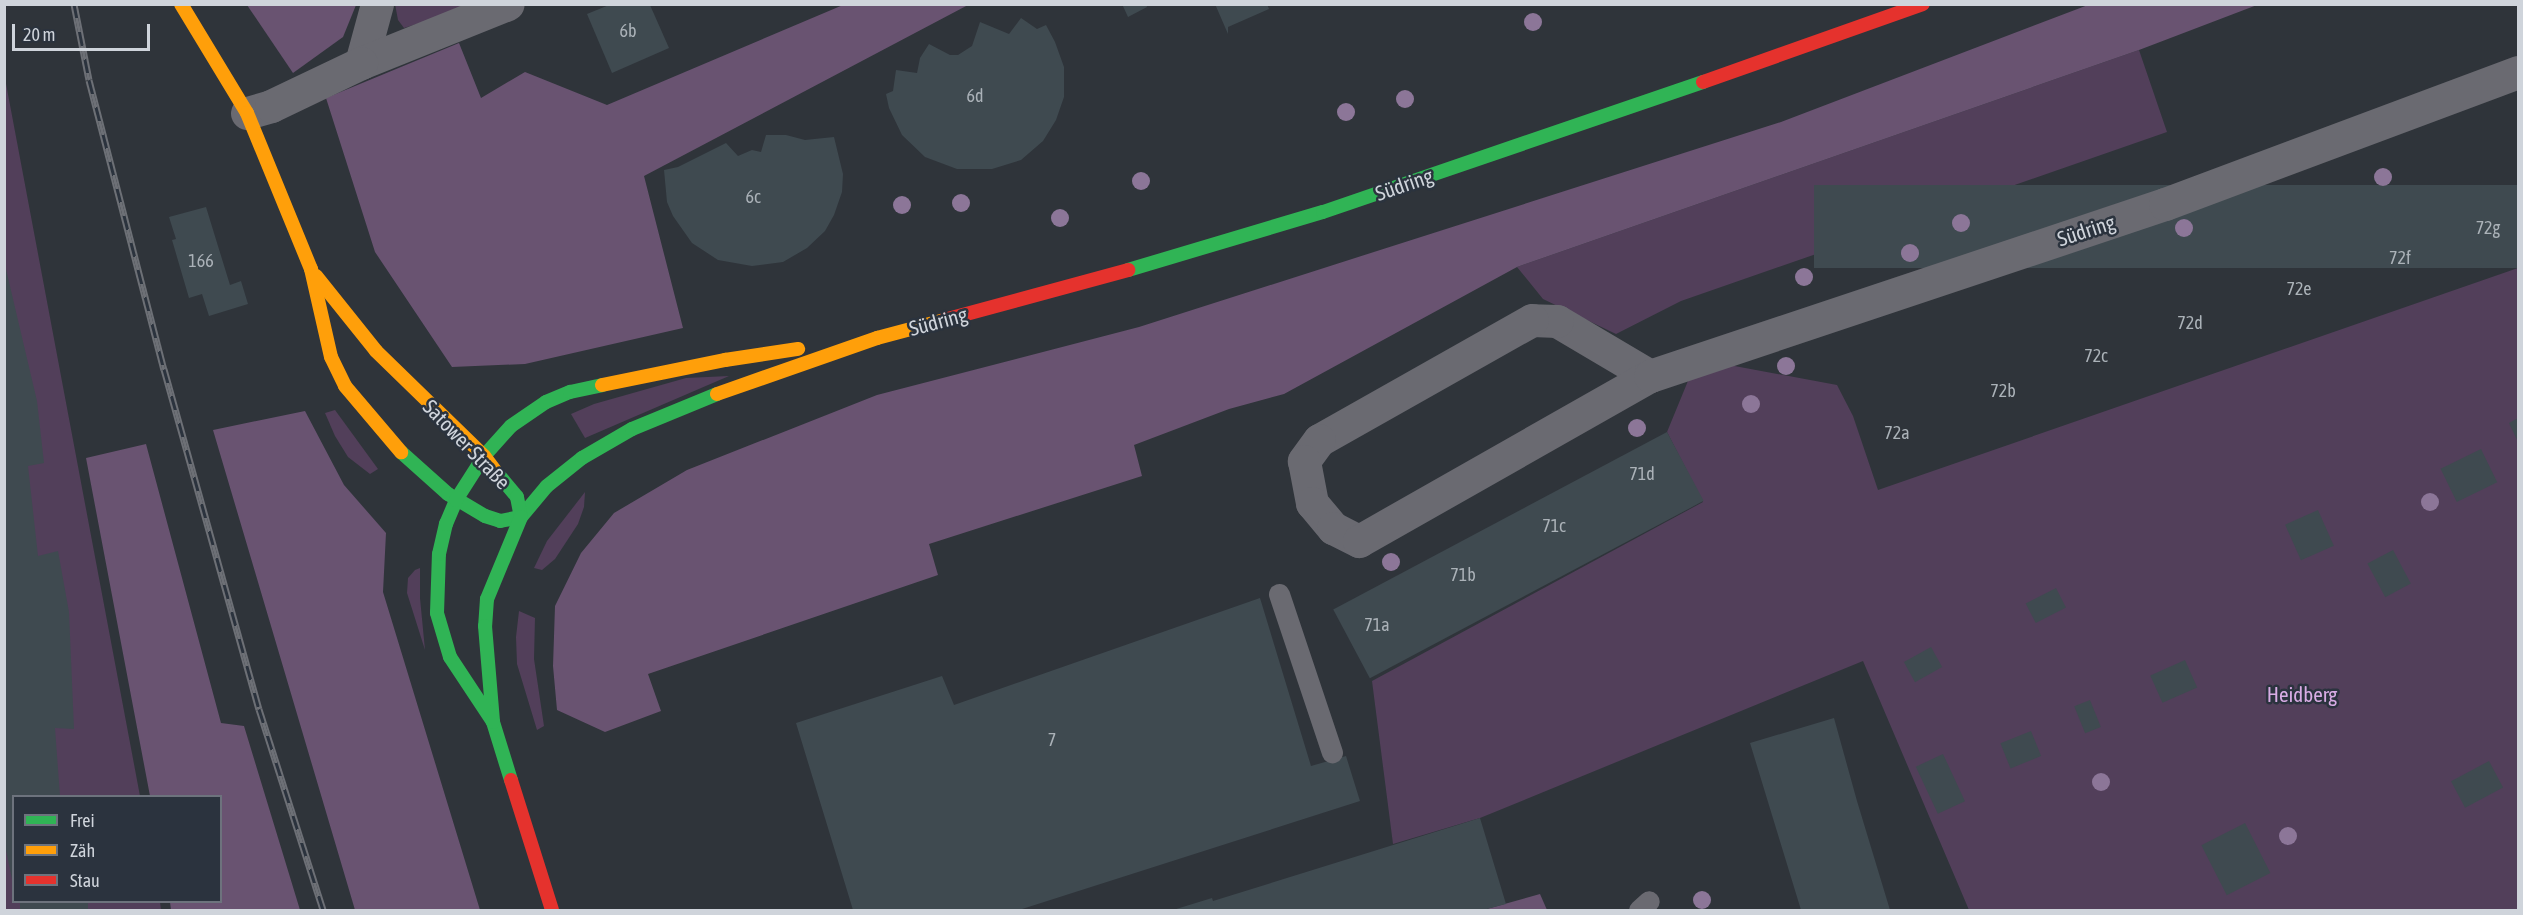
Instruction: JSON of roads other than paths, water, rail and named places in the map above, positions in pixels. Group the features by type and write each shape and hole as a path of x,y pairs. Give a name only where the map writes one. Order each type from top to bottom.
{"main road":[{"name":"Satower Straße","path":"181,4 247,113 311,270 332,357 345,386 402,453 456,500"},
{"name":"Südring","path":"521,517 547,486 582,458 632,429 730,388 877,338 1086,282 1323,212 1636,106 1923,4"},
{"name":"Satower Straße","path":"311,270 376,351 484,456 517,497 521,517"},
{"name":"Südring","path":"456,500 484,456 511,426 546,402 570,392 725,360 877,338"},
{"path":"493,722 450,657 437,613 439,554 446,524 456,500 485,516 500,521 521,517"},
{"path":"521,517 487,599 485,626 493,722 552,910"}],"street":[{"path":"361,63 377,4"},
{"path":"247,113 271,106 361,63 508,4"},
{"name":"Südring","path":"1650,376 1557,321 1532,320 1319,440 1304,461 1312,503 1333,528 1359,541 1650,376 2165,204 2518,72"}],"lane":[{"path":"1280,594 1332,752"}],"railway":[{"path":"74,4 89,80 164,369 259,709 323,910"}],"park label":[{"name":"Heidberg","path":"2302,694"}]}
